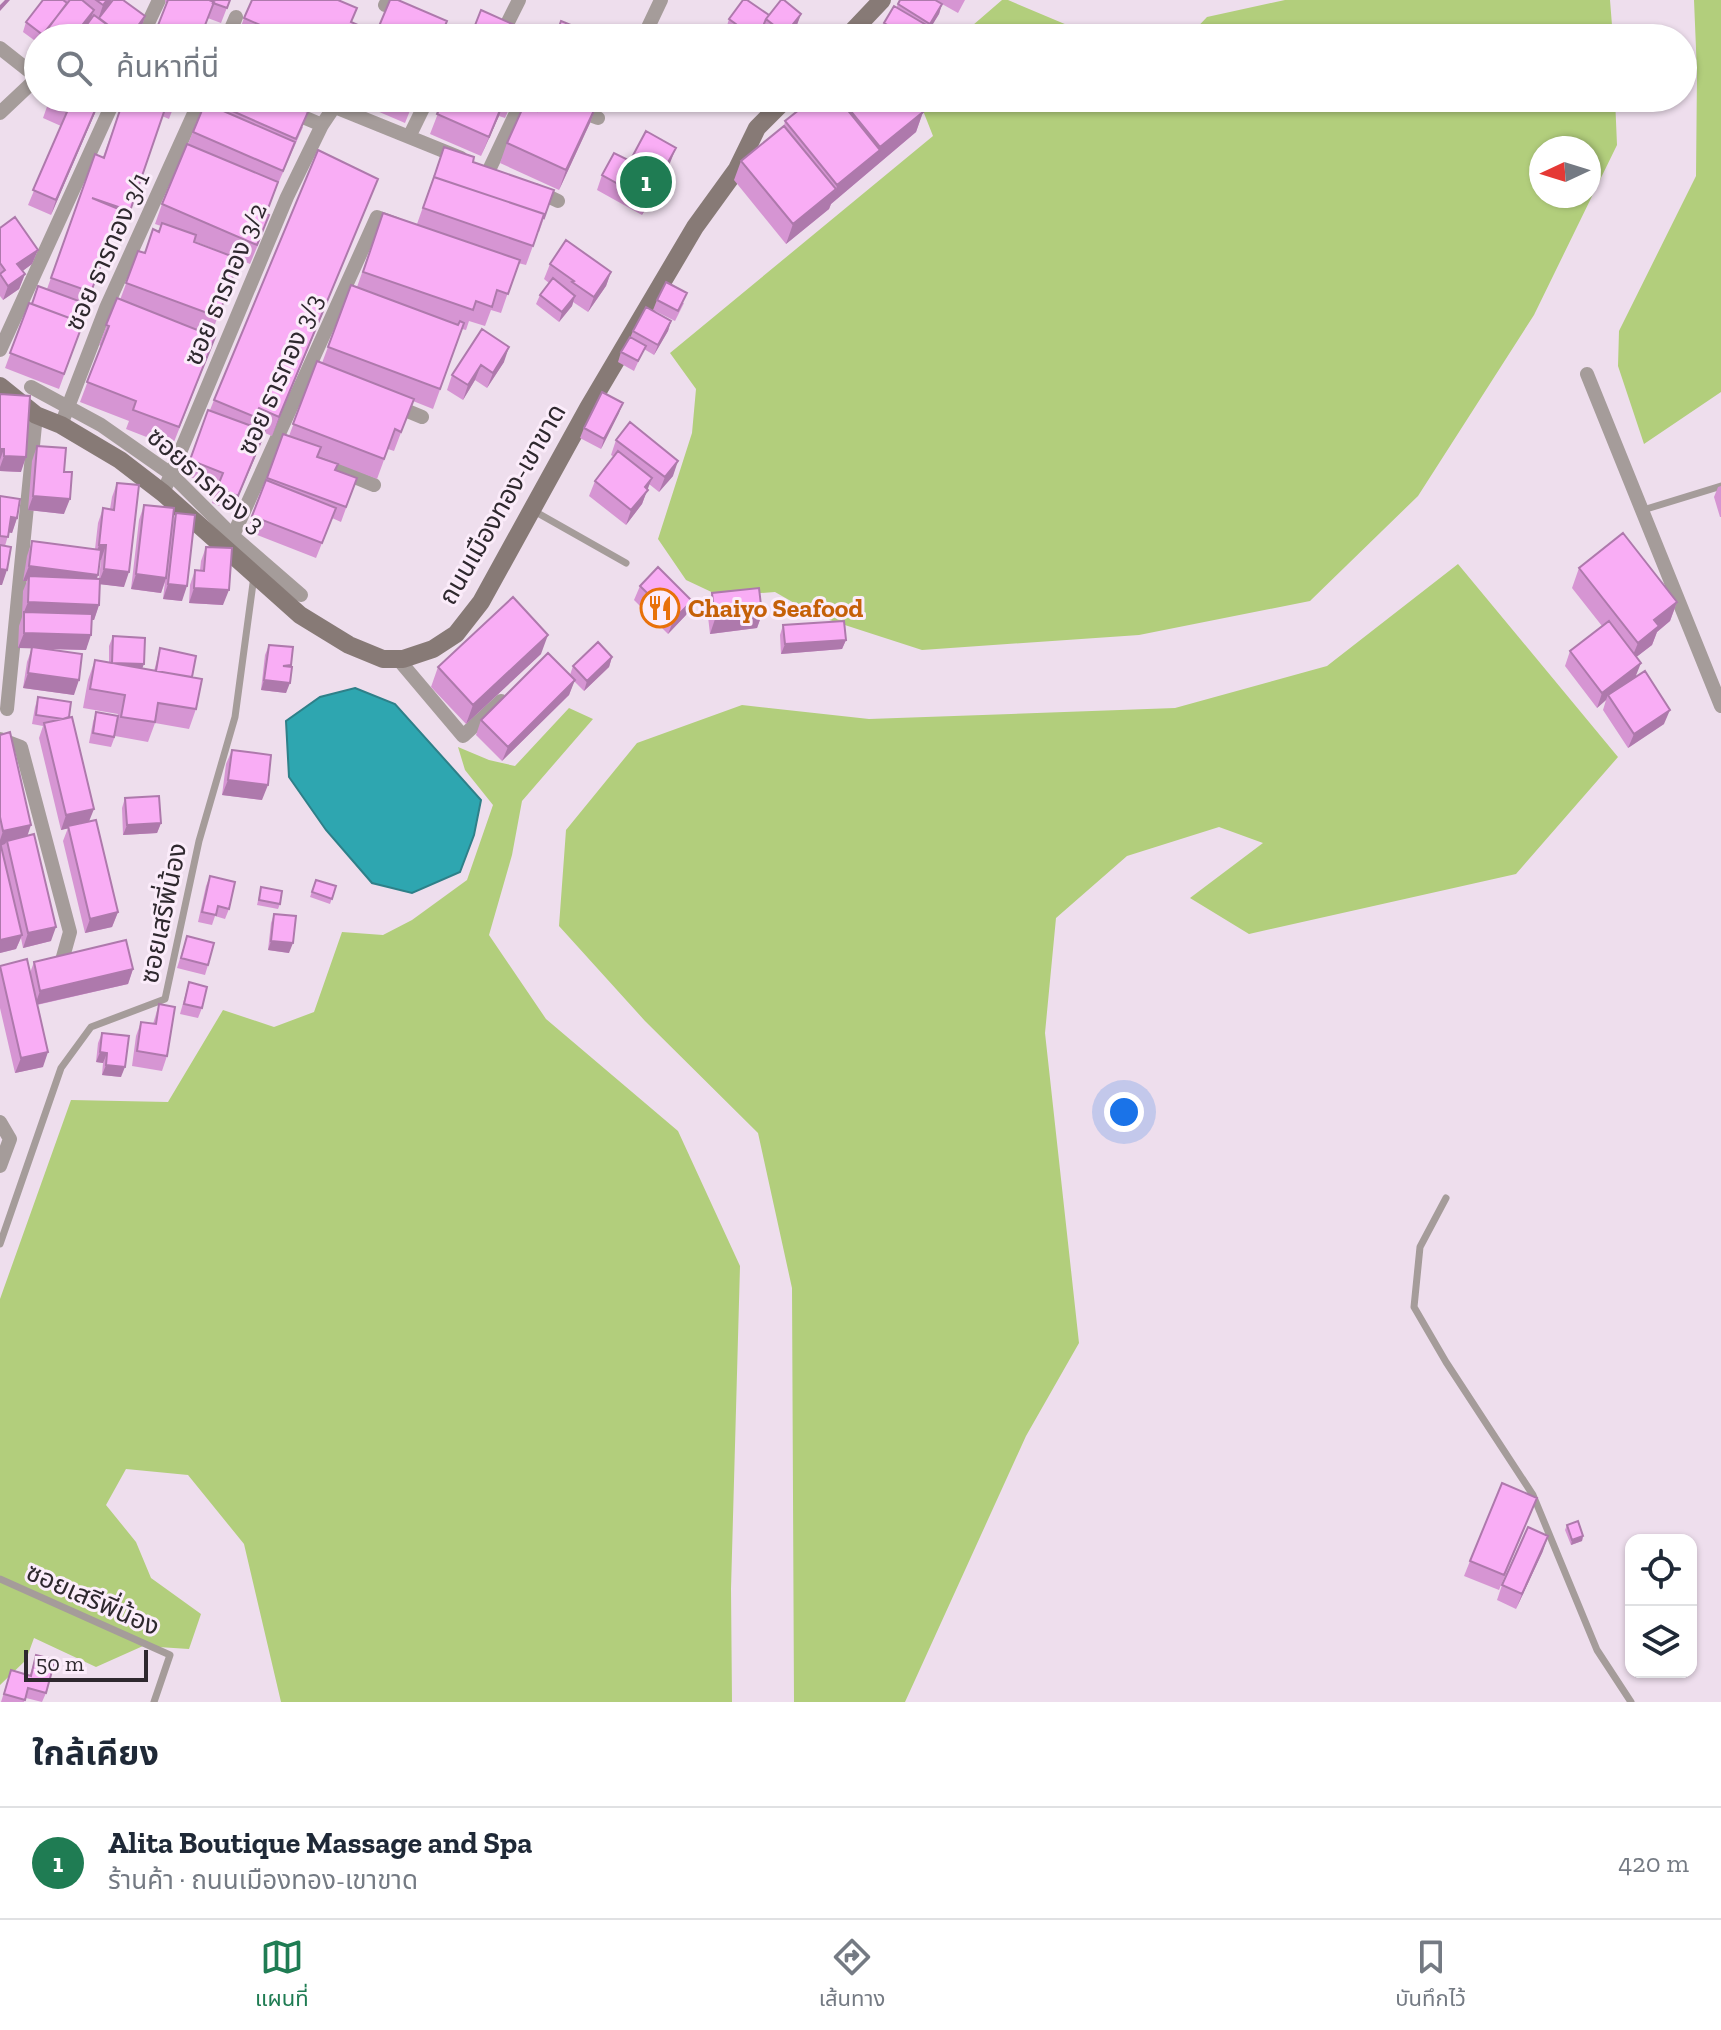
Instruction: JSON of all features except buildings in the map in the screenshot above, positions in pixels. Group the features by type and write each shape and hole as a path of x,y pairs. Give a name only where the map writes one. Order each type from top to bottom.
{"street":[{"path":"142,24 143,18 159,0"},
{"path":"508,22 519,0"},
{"path":"650,24 661,0"},
{"path":"859,24 882,0"},
{"path":"233,24 236,17"},
{"path":"0,48 24,67"},
{"path":"0,113 24,91"},
{"path":"0,350 103,112"},
{"name":"ซอย ธารทอง 3/1","path":"64,416 184,156 197,112"},
{"path":"291,112 322,125"},
{"name":"ซอย ธารทอง 3/2","path":"163,493 213,354 280,195 331,112"},
{"path":"357,112 558,201"},
{"path":"409,137 421,112"},
{"path":"503,176 519,112"},
{"path":"582,112 598,118"},
{"name":"ถนนเมืองทอง-เขาขาด","path":"398,659 433,649 456,634 481,602 588,408 695,227 737,169 757,128 773,112"},
{"name":"ซอย ธารทอง 3/3","path":"229,543 290,450 315,373 348,297 377,217 405,228"},
{"path":"1587,374 1719,696"},
{"path":"0,386 36,415 64,416 229,543 254,575 300,615 349,645 383,659 398,659 463,736 508,695"},
{"name":"ซอยธารทอง 3","path":"31,387 64,416 101,425 171,474 229,543 301,595"},
{"path":"379,399 422,417"},
{"path":"7,709 36,415"},
{"path":"290,450 374,485"},
{"path":"0,739 21,747 70,932 61,964 30,971"},
{"path":"0,1122 10,1139 0,1166"}],"lane":[{"path":"1643,510 1721,486"},
{"path":"532,510 626,563"},
{"name":"ซอยเสรีพี่น้อง","path":"0,1244 61,1068 91,1027 165,999 199,841 235,717 254,575"},
{"path":"1446,1198 1420,1247 1414,1307 1533,1495 1597,1650 1631,1702"},
{"name":"ซอยเสรีพี่น้อง","path":"0,1579 170,1655 154,1702"}],"green space":[{"path":"1002,0 1008,0 1065,24 974,24"},
{"path":"1285,0 1610,0 1612,24 1200,24 1207,17"},
{"path":"1694,0 1721,0 1721,392 1644,444 1618,366 1619,331 1696,176"},
{"path":"924,112 1616,112 1617,145 1601,178 1601,136 1529,136 1529,208 1586,208 1534,315 1418,496 1310,601 1139,635 922,650 817,616 775,592 720,596 686,580 658,539 692,433 696,389 670,353 933,136"},
{"path":"1458,564 1618,757 1516,874 1249,934 1190,898 1263,843 1219,827 1127,856 1056,918 1045,1033 1079,1343 1026,1436 905,1702 794,1702 792,1288 758,1133 645,1021 559,926 566,830 637,743 742,705 869,719 1175,708 1327,666"},
{"path":"569,708 593,719 522,801 512,855 489,935 546,1019 678,1131 740,1266 731,1589 732,1702 281,1702 244,1544 188,1475 126,1469 106,1505 136,1542 151,1578 201,1614 189,1649 143,1646 96,1667 34,1638 26,1660 0,1685 0,1299 71,1100 168,1102 223,1010 274,1027 314,1012 342,932 383,935 412,920 467,880 493,805 465,770 458,747 489,760 515,766"}],"water":[{"path":"355,688 395,704 481,800 474,835 460,872 412,893 372,883 326,830 289,777 286,721 320,697"}],"place":[{"name":"Alita Boutique Massage and Spa","path":"646,182"},
{"name":"Chaiyo Seafood","path":"660,608"}]}
